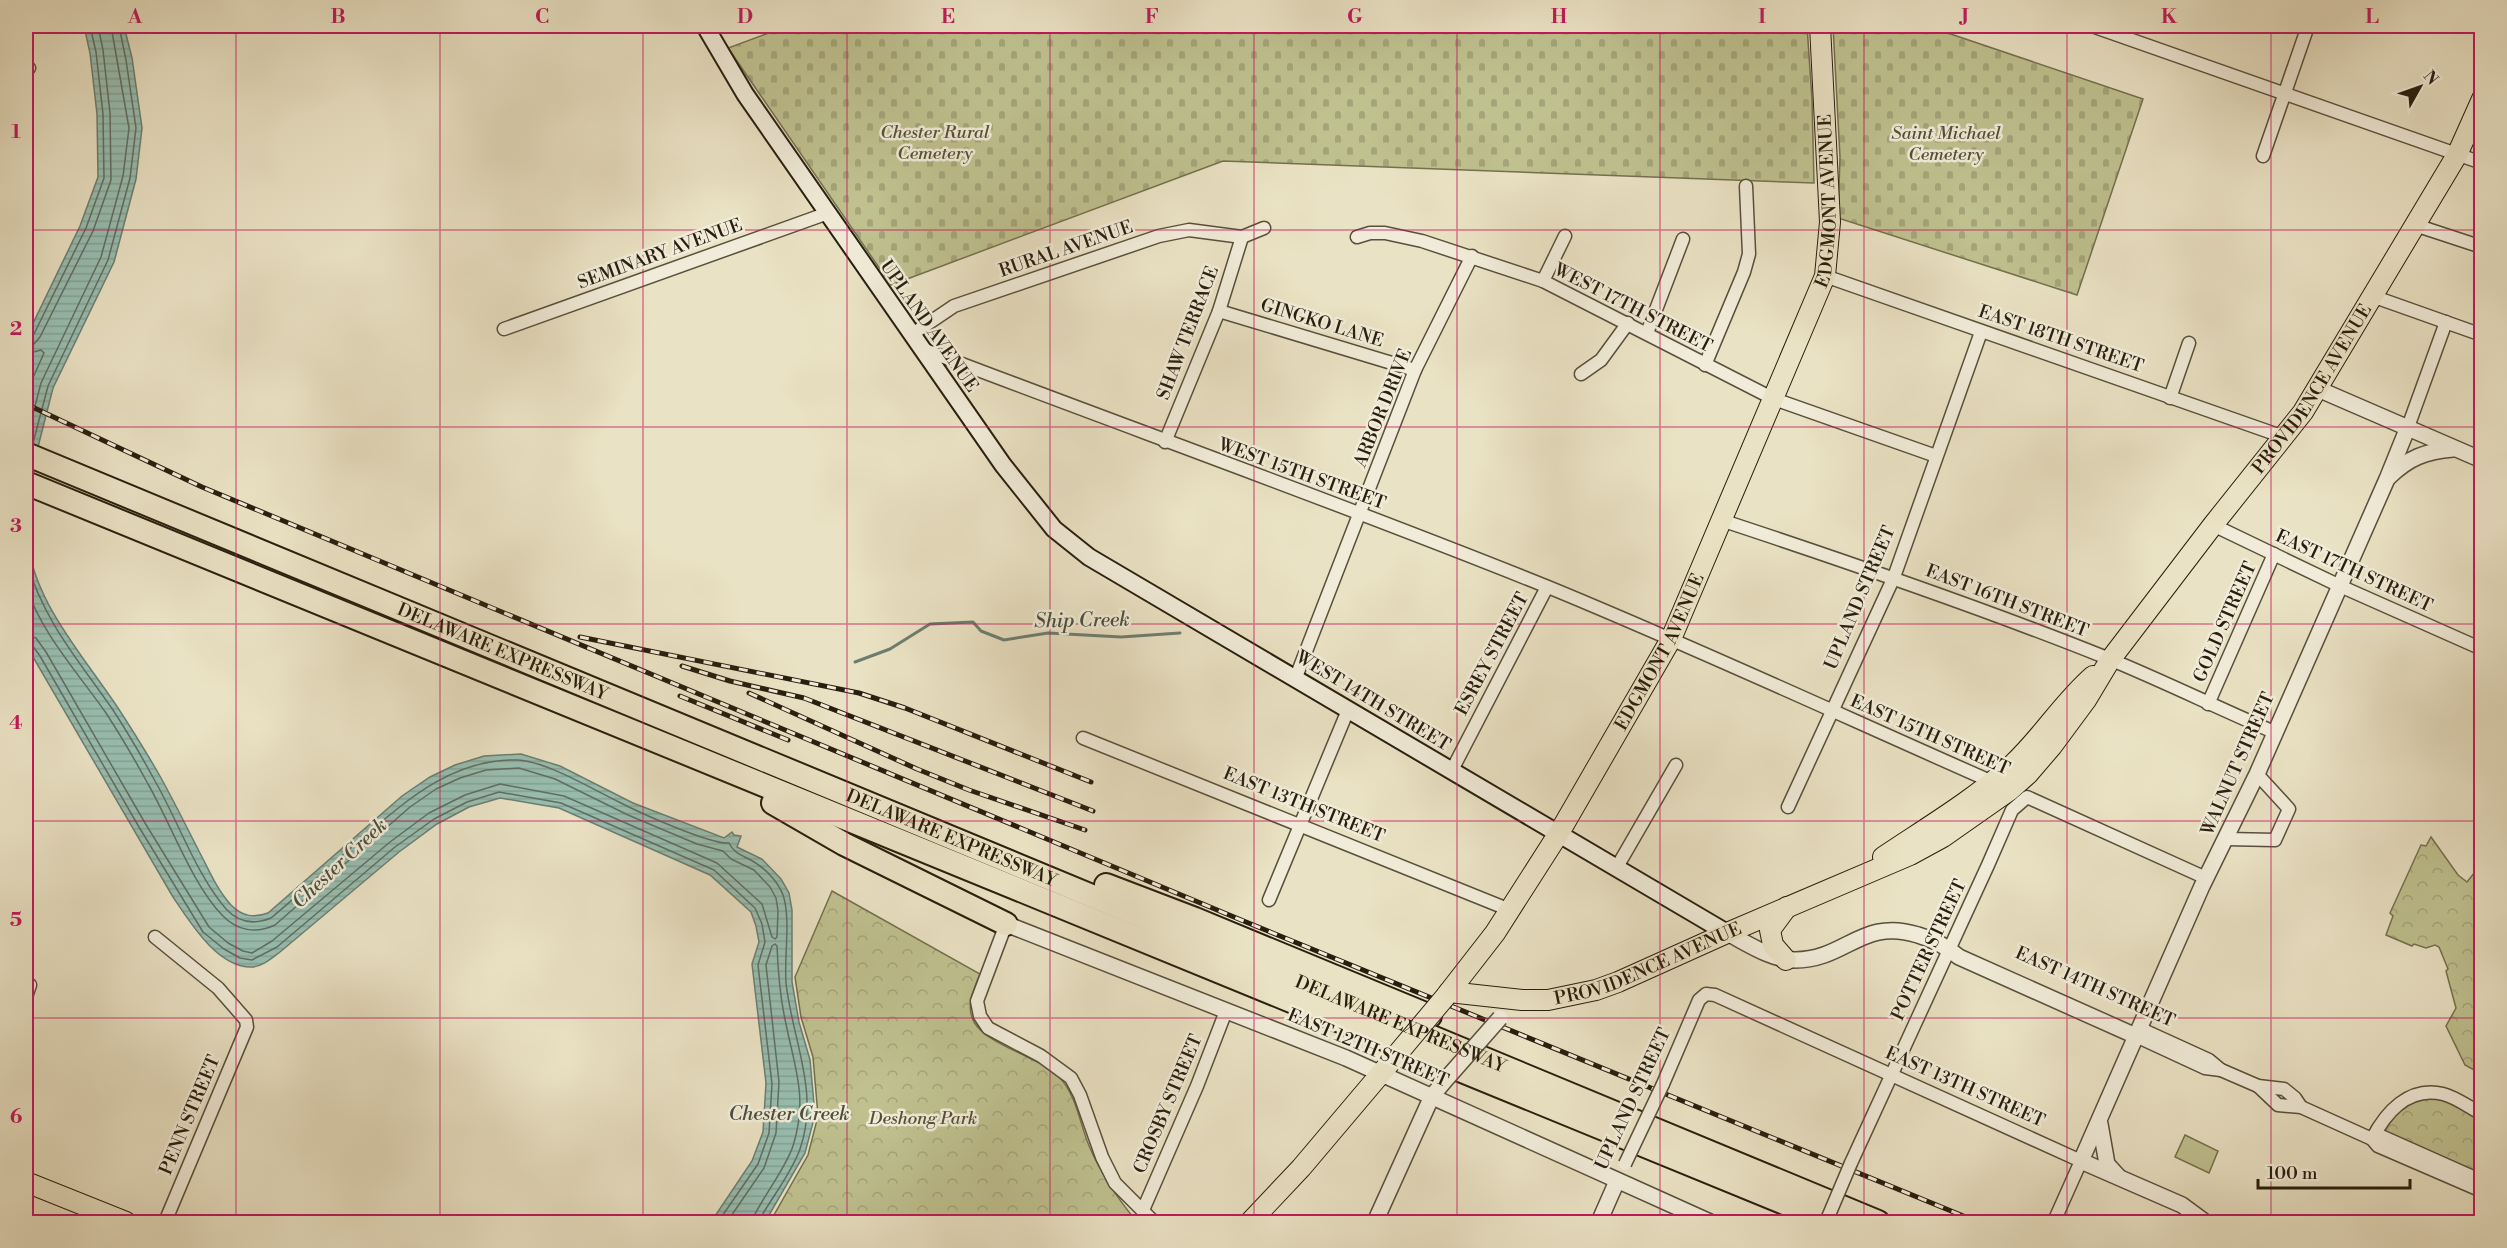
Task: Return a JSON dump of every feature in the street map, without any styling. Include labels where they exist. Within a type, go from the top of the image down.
[{"type":"highway","name":"DELAWARE EXPRESSWAY","points":[[26,454],[1878,1222]]},
{"type":"highway","name":"DELAWARE EXPRESSWAY","points":[[26,483],[1831,1222]]},
{"type":"highway","points":[[647,738],[751,791],[844,844],[1006,924]]},
{"type":"highway","points":[[780,766],[871,792],[1195,919],[1430,1016]]},
{"type":"main road","name":"UPLAND AVENUE","points":[[705,26],[745,94],[1023,493],[1054,529],[1089,557],[1168,603]]},
{"type":"main road","name":"EDGMONT AVENUE","points":[[1251,1222],[1430,1016],[1510,910],[1558,833],[1671,639],[1825,276],[1830,222],[1821,26]]},
{"type":"main road","name":"PROVIDENCE AVENUE","points":[[1447,994],[1548,1000],[1596,990],[1910,855],[2019,793],[2028,774],[2057,740],[2086,700],[2110,660],[2213,525],[2284,437],[2318,389],[2457,155],[2481,99]]},
{"type":"main road","name":"WEST 14TH STREET","points":[[1168,603],[1558,833]]},
{"type":"main road","name":"PROVIDENCE AVENUE","points":[[1837,885],[1926,829],[2013,764],[2076,691],[2110,660]]},
{"type":"main road","name":"EAST 14TH STREET","points":[[1558,833],[1727,933]]},
{"type":"main road","points":[[1786,960],[1773,945],[1770,930],[1787,907]]},
{"type":"main road","points":[[26,1182],[126,1222]]},
{"type":"street","points":[[2092,26],[2481,163]]},
{"type":"street","points":[[2263,156],[2308,26]]},
{"type":"street","points":[[1705,365],[1744,272],[1749,254],[1746,186]]},
{"type":"street","name":"SEMINARY AVENUE","points":[[504,329],[828,213]]},
{"type":"street","points":[[2415,225],[2481,247]]},
{"type":"street","points":[[1242,237],[1264,228]]},
{"type":"street","name":"RURAL AVENUE","points":[[915,341],[954,306],[1159,236],[1189,230],[1242,237]]},
{"type":"street","name":"WEST 17TH STREET","points":[[1357,237],[1370,233],[1385,233],[1422,241],[1544,281],[1774,399]]},
{"type":"street","points":[[1544,281],[1564,236]]},
{"type":"street","name":"SHAW TERRACE","points":[[1165,442],[1219,310],[1242,237]]},
{"type":"street","points":[[1647,333],[1683,239]]},
{"type":"street","name":"ARBOR DRIVE","points":[[1296,677],[1415,370],[1472,256]]},
{"type":"street","name":"EAST 18TH STREET","points":[[1825,276],[2284,437]]},
{"type":"street","points":[[2372,296],[2481,335]]},
{"type":"street","name":"GINGKO LANE","points":[[1219,310],[1415,370]]},
{"type":"street","name":"WALNUT STREET","points":[[2056,1217],[2100,1123],[2206,878],[2257,774],[2387,479],[2446,322]]},
{"type":"street","points":[[1581,375],[1601,360],[1628,324]]},
{"type":"street","name":"UPLAND STREET","points":[[1788,807],[1894,577],[1981,332]]},
{"type":"street","name":"WEST 15TH STREET","points":[[915,341],[1165,442],[1360,514],[1547,587],[1671,639]]},
{"type":"street","points":[[2170,398],[2190,343]]},
{"type":"street","points":[[2318,389],[2408,426],[2481,460]]},
{"type":"street","points":[[1774,399],[1936,456]]},
{"type":"street","points":[[2387,479],[2401,465],[2415,456],[2434,450],[2456,448]]},
{"type":"street","name":"EAST 16TH STREET","points":[[1721,520],[1894,577],[2110,660],[2274,732]]},
{"type":"street","name":"EAST 17TH STREET","points":[[2213,525],[2340,586],[2481,649]]},
{"type":"street","name":"GOLD STREET","points":[[2208,704],[2274,554]]},
{"type":"street","name":"ESREY STREET","points":[[1452,770],[1547,587]]},
{"type":"street","name":"EAST 15TH STREET","points":[[1671,639],[2206,878]]},
{"type":"street","points":[[1269,900],[1348,710]]},
{"type":"street","name":"EAST 13TH STREET","points":[[1083,738],[1510,910]]},
{"type":"street","points":[[1617,867],[1676,765]]},
{"type":"street","points":[[2227,839],[2275,840],[2289,809],[2257,774]]},
{"type":"street","name":"POTTER STREET","points":[[1826,1222],[2019,793]]},
{"type":"street","points":[[1006,924],[977,1001],[980,1016],[988,1028],[1041,1056],[1071,1078],[1080,1095],[1102,1157],[1115,1183],[1154,1222]]},
{"type":"street","name":"EAST 12TH STREET","points":[[1006,924],[1380,1073],[1710,1222]]},
{"type":"street","name":"EAST 14TH STREET","points":[[1727,933],[1767,954],[1786,960],[1814,959],[1884,929],[1911,933],[1950,949],[1959,957],[2041,988],[2139,1033],[2205,1068],[2221,1070],[2258,1086],[2278,1105],[2301,1107],[2372,1139],[2378,1146],[2481,1191]]},
{"type":"street","name":"PENN STREET","points":[[154,937],[218,988],[246,1020],[247,1027],[165,1222]]},
{"type":"street","points":[[26,997],[28,984]]},
{"type":"street","name":"UPLAND STREET","points":[[1599,1222],[1699,1000],[1706,994]]},
{"type":"street","name":"EAST 13TH STREET","points":[[1706,994],[1715,995],[2182,1205],[2205,1222]]},
{"type":"street","points":[[1375,1222],[1432,1096],[1500,1018],[1522,1000]]},
{"type":"street","name":"CROSBY STREET","points":[[1143,1210],[1197,1086],[1226,1011]]},
{"type":"street","points":[[2372,1139],[2393,1108],[2410,1096],[2444,1094],[2481,1114]]},
{"type":"street","points":[[2100,1123],[2101,1141],[2107,1164],[2120,1178]]},
{"type":"street","name":"EAST 14TH STREET","points":[[2372,1139],[2381,1136],[2481,1181]]},
{"type":"green space","name":"Chester Rural Cemetery","points":[[788,26],[1807,26],[1814,183],[1223,161],[891,285],[728,48]]},
{"type":"green space","name":"Saint Michael Cemetery","points":[[1833,26],[1927,26],[2143,99],[2077,295],[1838,218],[1840,157]]},
{"type":"green space","points":[[2431,837],[2458,875],[2467,882],[2475,872],[2481,870],[2482,1065],[2474,1070],[2465,1065],[2446,1026],[2456,1008],[2446,971],[2448,969],[2439,947],[2435,945],[2426,948],[2414,944],[2412,946],[2386,935],[2393,916],[2390,913],[2421,845],[2426,846]]},
{"type":"green space","name":"Deshong Park","points":[[832,891],[980,974],[970,1004],[974,1022],[1002,1045],[1051,1070],[1065,1084],[1100,1168],[1117,1196],[1137,1222],[770,1222],[808,1155],[818,1116],[813,1057],[801,1017],[795,977]]},
{"type":"green space","points":[[2434,1097],[2451,1101],[2481,1122],[2481,1175],[2385,1132],[2386,1129],[2383,1128],[2407,1103]]},
{"type":"green space","points":[[2185,1135],[2218,1151],[2209,1173],[2175,1157]]},
{"type":"water","points":[[84,26],[124,26],[132,58],[142,128],[136,179],[114,262],[53,388],[26,494],[26,338],[80,226],[98,177],[97,114],[90,53]]},
{"type":"water","name":"Chester Creek","points":[[26,529],[37,579],[47,602],[146,752],[219,889],[235,909],[244,914],[258,916],[268,913],[402,796],[430,777],[455,765],[484,756],[521,754],[560,766],[633,803],[724,838],[732,832],[734,835],[741,836],[737,847],[762,859],[781,879],[789,893],[792,910],[792,982],[799,1022],[810,1060],[815,1115],[805,1153],[765,1222],[711,1222],[752,1161],[763,1132],[766,1083],[752,964],[759,942],[751,912],[710,875],[559,808],[500,798],[469,807],[437,824],[399,852],[267,962],[251,967],[227,960],[196,930],[173,897],[26,645]]},
{"type":"waterway","name":"Ship Creek","points":[[855,662],[890,649],[930,624],[973,622],[981,631],[1004,640],[1048,633],[1121,637],[1180,633]]},
{"type":"railway","points":[[26,404],[202,487],[1246,922],[1978,1222]]},
{"type":"railway","points":[[580,637],[859,693],[905,708],[1091,782]]},
{"type":"railway","points":[[682,666],[730,681],[804,698],[1093,811]]},
{"type":"railway","points":[[749,693],[917,769],[969,790],[1085,830]]},
{"type":"railway","points":[[680,696],[788,740]]}]
